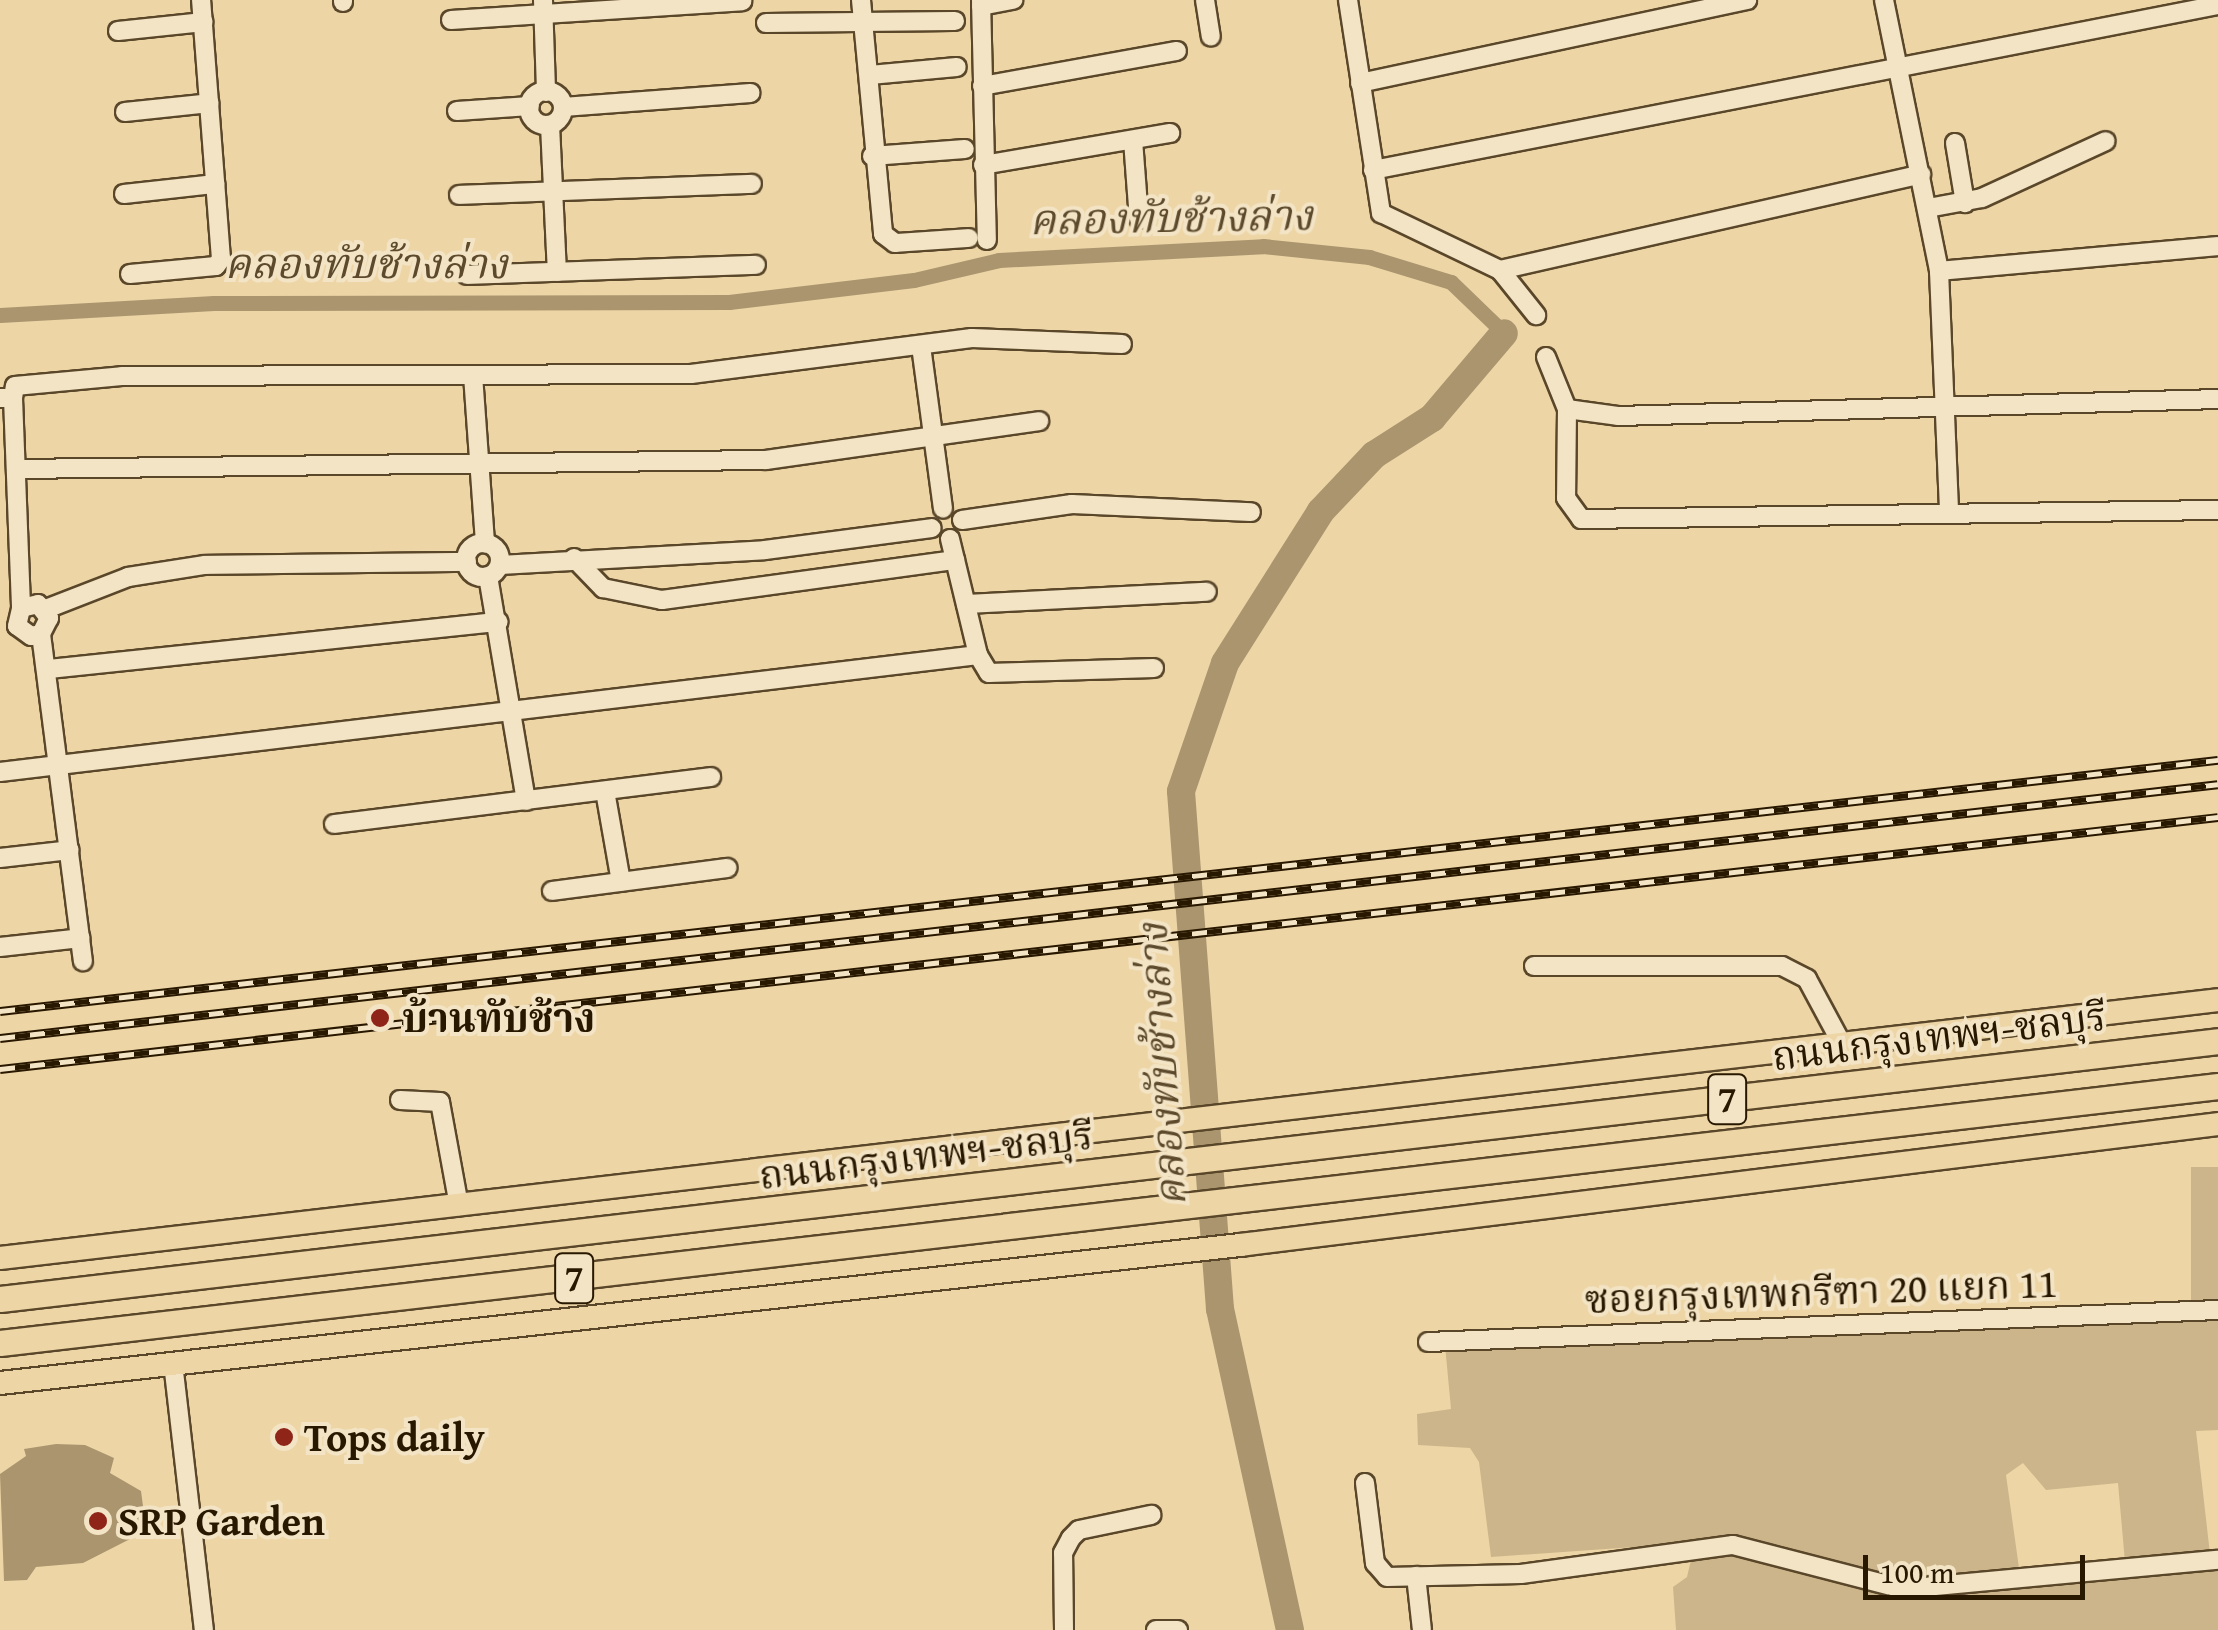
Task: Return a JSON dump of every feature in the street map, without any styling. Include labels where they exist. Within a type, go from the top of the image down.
[{"type":"highway","name":"ถนนกรุงเทพฯ-ชลบุรี","points":[[0,1299],[2218,1041]]},
{"type":"highway","name":"ถนนกรุงเทพฯ-ชลบุรี","points":[[0,1343],[2218,1086]]},
{"type":"main road","points":[[0,1258],[2218,1000]]},
{"type":"main road","points":[[0,1383],[1240,1245],[2218,1124]]},
{"type":"street","points":[[130,274],[218,264],[201,0]]},
{"type":"street","points":[[861,0],[879,224],[888,238],[978,240],[983,165],[981,3],[1013,0]]},
{"type":"street","points":[[1205,0],[1211,38]]},
{"type":"street","points":[[1348,0],[1377,202],[1391,222],[1500,270],[1536,315]]},
{"type":"street","points":[[1360,82],[1748,0]]},
{"type":"street","points":[[1884,0],[1902,70],[1939,271],[1949,510]]},
{"type":"street","points":[[451,20],[544,8],[742,2]]},
{"type":"street","points":[[1373,170],[1902,70],[2218,5]]},
{"type":"street","points":[[544,8],[546,92],[563,106],[750,93]]},
{"type":"street","points":[[766,23],[955,20]]},
{"type":"street","points":[[118,31],[204,22]]},
{"type":"street","points":[[982,86],[1176,51]]},
{"type":"street","points":[[870,75],[957,67]]},
{"type":"street","points":[[457,111],[530,106],[546,92]]},
{"type":"street","points":[[125,112],[210,103]]},
{"type":"street","points":[[530,106],[535,121],[550,125]]},
{"type":"street","points":[[557,272],[550,194],[550,125],[563,106]]},
{"type":"street","points":[[983,165],[1170,132]]},
{"type":"street","points":[[1133,140],[1139,218]]},
{"type":"street","points":[[1928,208],[1966,203],[2106,141]]},
{"type":"street","points":[[1956,143],[1966,203]]},
{"type":"street","points":[[872,156],[966,150]]},
{"type":"street","points":[[1500,270],[1922,174]]},
{"type":"street","points":[[124,194],[215,184]]},
{"type":"street","points":[[459,194],[550,194],[752,184]]},
{"type":"street","points":[[1939,271],[2218,246]]},
{"type":"street","points":[[467,275],[756,264]]},
{"type":"street","points":[[83,961],[49,669],[40,634],[19,617],[8,574],[10,481],[6,398],[15,386],[122,376],[721,373],[1008,336],[1122,344]]},
{"type":"street","points":[[921,346],[943,509],[932,528]]},
{"type":"street","points":[[1546,357],[1567,408],[1566,498],[1581,519],[1949,510],[2218,510]]},
{"type":"street","points":[[472,375],[485,544]]},
{"type":"street","points":[[1567,408],[1618,416],[2218,399]]},
{"type":"street","points":[[10,481],[476,462],[766,460],[1039,421]]},
{"type":"street","points":[[943,509],[962,520],[1072,504],[1252,512]]},
{"type":"street","points":[[950,539],[962,520]]},
{"type":"street","points":[[526,800],[498,622],[494,571],[496,549],[485,544],[470,550],[467,562],[476,576],[494,571],[574,558],[764,550],[932,528],[950,539],[978,655],[989,674],[1154,668]]},
{"type":"street","points":[[574,558],[603,588],[662,600],[956,560]]},
{"type":"street","points":[[46,610],[128,577],[178,568],[467,562]]},
{"type":"street","points":[[966,604],[1208,592]]},
{"type":"street","points":[[0,639],[19,617],[38,604],[46,610],[47,628],[40,634]]},
{"type":"street","points":[[49,669],[498,622]]},
{"type":"street","points":[[0,772],[978,655]]},
{"type":"street","points":[[334,824],[710,777]]},
{"type":"street","points":[[604,790],[621,882]]},
{"type":"street","points":[[0,858],[70,850]]},
{"type":"street","points":[[552,891],[727,868]]},
{"type":"street","points":[[0,947],[81,938]]},
{"type":"street","points":[[1534,966],[1782,966],[1808,979],[1842,1044]]},
{"type":"street","points":[[400,1100],[435,1099],[442,1106],[460,1206]]},
{"type":"street","name":"ซอยกรุงเทพกรีฑา 20 แยก 11","points":[[1428,1342],[2218,1310]]},
{"type":"street","points":[[173,1363],[204,1630]]},
{"type":"street","points":[[1364,1483],[1378,1573],[1522,1574],[1733,1546],[1903,1589],[2218,1560]]},
{"type":"street","points":[[1064,1630],[1063,1553],[1071,1538],[1079,1530],[1151,1515]]},
{"type":"street","points":[[1416,1576],[1422,1630]]},
{"type":"street","points":[[1156,1630],[1178,1630]]},
{"type":"shaded area","points":[[2191,1167],[2218,1167],[2218,1302],[2191,1302]]},
{"type":"shaded area","points":[[2218,1315],[2218,1430],[2196,1431],[2210,1554],[2125,1562],[2118,1483],[2046,1490],[2023,1463],[2006,1475],[2019,1568],[1897,1583],[1780,1545],[1735,1540],[1491,1557],[1479,1462],[1470,1448],[1418,1445],[1417,1414],[1451,1409],[1445,1345]]},
{"type":"shaded area","points":[[85,1445],[114,1458],[110,1473],[141,1491],[145,1521],[134,1537],[83,1563],[36,1567],[27,1580],[4,1581],[0,1474],[26,1456],[24,1449]]},
{"type":"shaded area","points":[[1727,1555],[1764,1556],[1883,1594],[2218,1567],[2218,1630],[1676,1630],[1673,1587],[1687,1577],[1691,1560]]},
{"type":"waterway","name":"คลองทับช้างล่าง","points":[[0,315],[214,303],[729,302],[914,280],[999,260],[1263,246],[1369,257],[1451,282],[1504,333]]},
{"type":"waterway","name":"คลองทับช้างล่าง","points":[[1290,1630],[1220,1309],[1181,791],[1225,663],[1321,511],[1374,455],[1432,418],[1504,333]]},
{"type":"railway","points":[[0,1011],[2218,760]]},
{"type":"railway","points":[[0,1038],[2218,784]]},
{"type":"railway","points":[[0,1069],[2218,817]]},
{"type":"place","name":"บ้านทับช้าง","points":[[380,1018]]},
{"type":"place","name":"Tops daily","points":[[284,1437]]},
{"type":"place","name":"SRP Garden","points":[[98,1521]]}]
